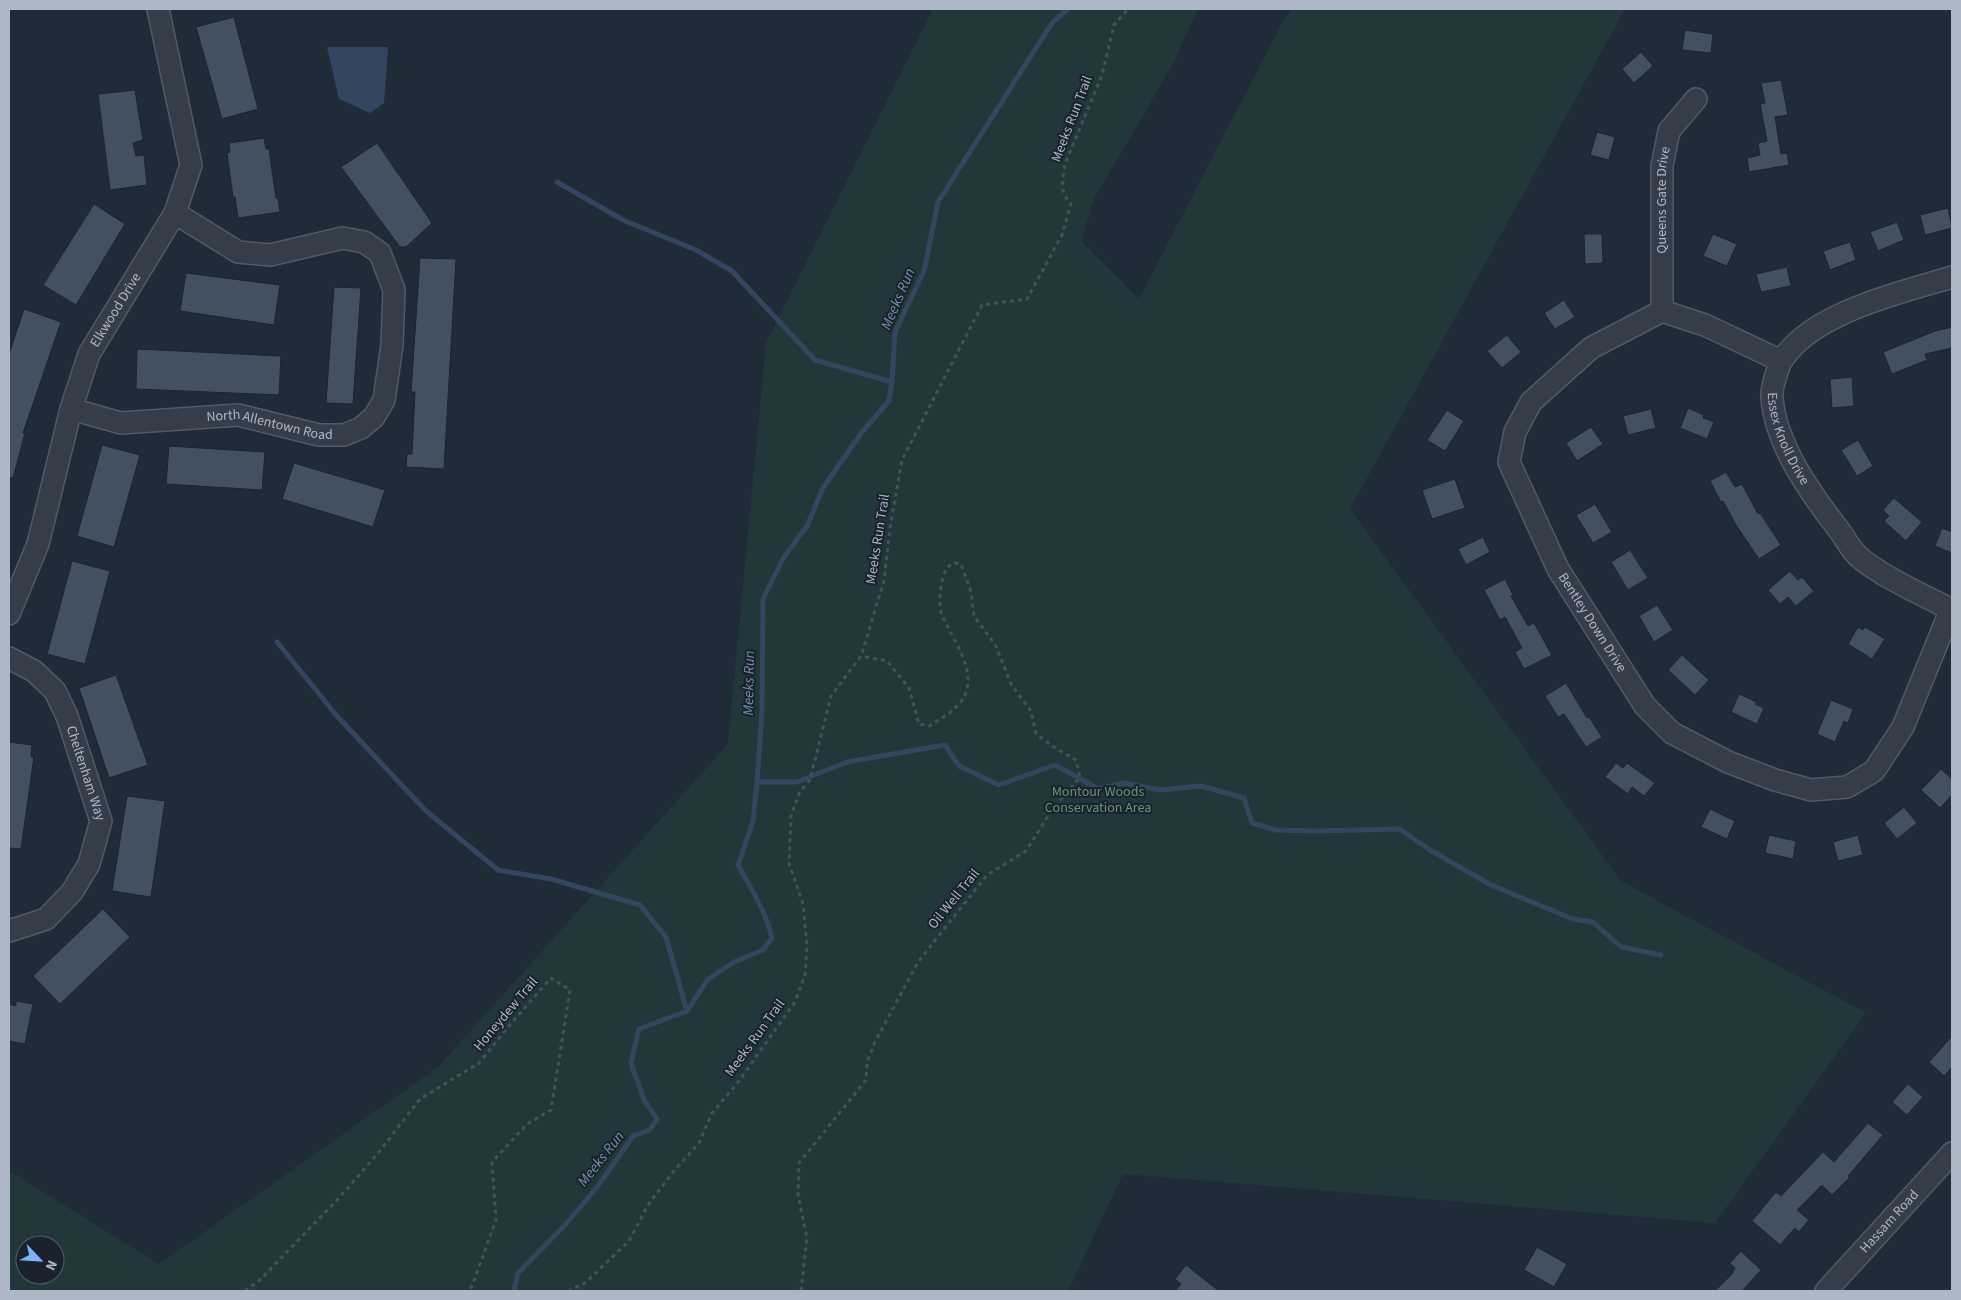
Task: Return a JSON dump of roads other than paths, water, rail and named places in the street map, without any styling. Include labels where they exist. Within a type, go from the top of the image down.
[{"type":"street","name":"Elkwood Drive","points":[[9,614],[38,544],[71,409],[89,354],[174,213],[190,164],[158,9]]},
{"type":"street","name":"Queens Gate Drive","points":[[1662,311],[1662,166],[1669,130],[1696,99]]},
{"type":"street","name":"North Allentown Road","points":[[71,409],[121,423],[238,415],[319,435],[344,435],[361,428],[374,418],[384,400],[392,345],[394,290],[380,253],[364,242],[343,238],[270,255],[238,252],[174,213]]},
{"type":"street","name":"Essex Knoll Drive","points":[[1952,277],[1846,312],[1809,331],[1781,361],[1771,395],[1778,428],[1797,470],[1826,514],[1858,555],[1883,573],[1952,609]]},
{"type":"street","points":[[1662,311],[1706,325],[1781,361]]},
{"type":"street","name":"Bentley Down Drive","points":[[1662,311],[1591,348],[1531,402],[1515,432],[1509,462],[1558,569],[1644,706],[1672,733],[1728,762],[1775,780],[1811,790],[1847,787],[1874,771],[1903,727],[1952,609]]},
{"type":"street","name":"Cheltenham Way","points":[[9,658],[34,671],[55,691],[67,716],[101,821],[89,864],[72,892],[46,918],[9,931]]},
{"type":"street","name":"Hassam Road","points":[[1826,1291],[1952,1154]]},
{"type":"water","points":[[327,47],[388,47],[384,103],[370,113],[339,99]]},
{"type":"waterway","name":"Meeks Run","points":[[514,1291],[518,1273],[567,1223],[598,1186],[633,1136],[650,1130],[657,1119],[644,1100],[631,1063],[639,1029],[687,1011],[708,979],[734,962],[763,950],[772,938],[762,909],[738,865],[753,821],[757,782],[762,712],[763,599],[784,557],[807,526],[823,488],[862,432],[889,401],[895,332],[924,271],[938,202],[1052,23],[1068,9]]},
{"type":"waterway","points":[[557,182],[623,220],[696,250],[732,271],[815,360],[892,382]]},
{"type":"waterway","points":[[277,642],[337,716],[425,810],[498,870],[551,879],[640,905],[666,937],[687,1011]]},
{"type":"waterway","points":[[757,782],[797,782],[847,762],[945,745],[959,766],[999,785],[1055,765],[1099,789],[1123,783],[1160,790],[1201,786],[1244,798],[1252,823],[1276,830],[1400,829],[1430,850],[1491,885],[1573,919],[1593,922],[1621,947],[1661,955]]},
{"type":"park label","name":"Montour Woods Conservation Area","points":[[1098,800]]}]
